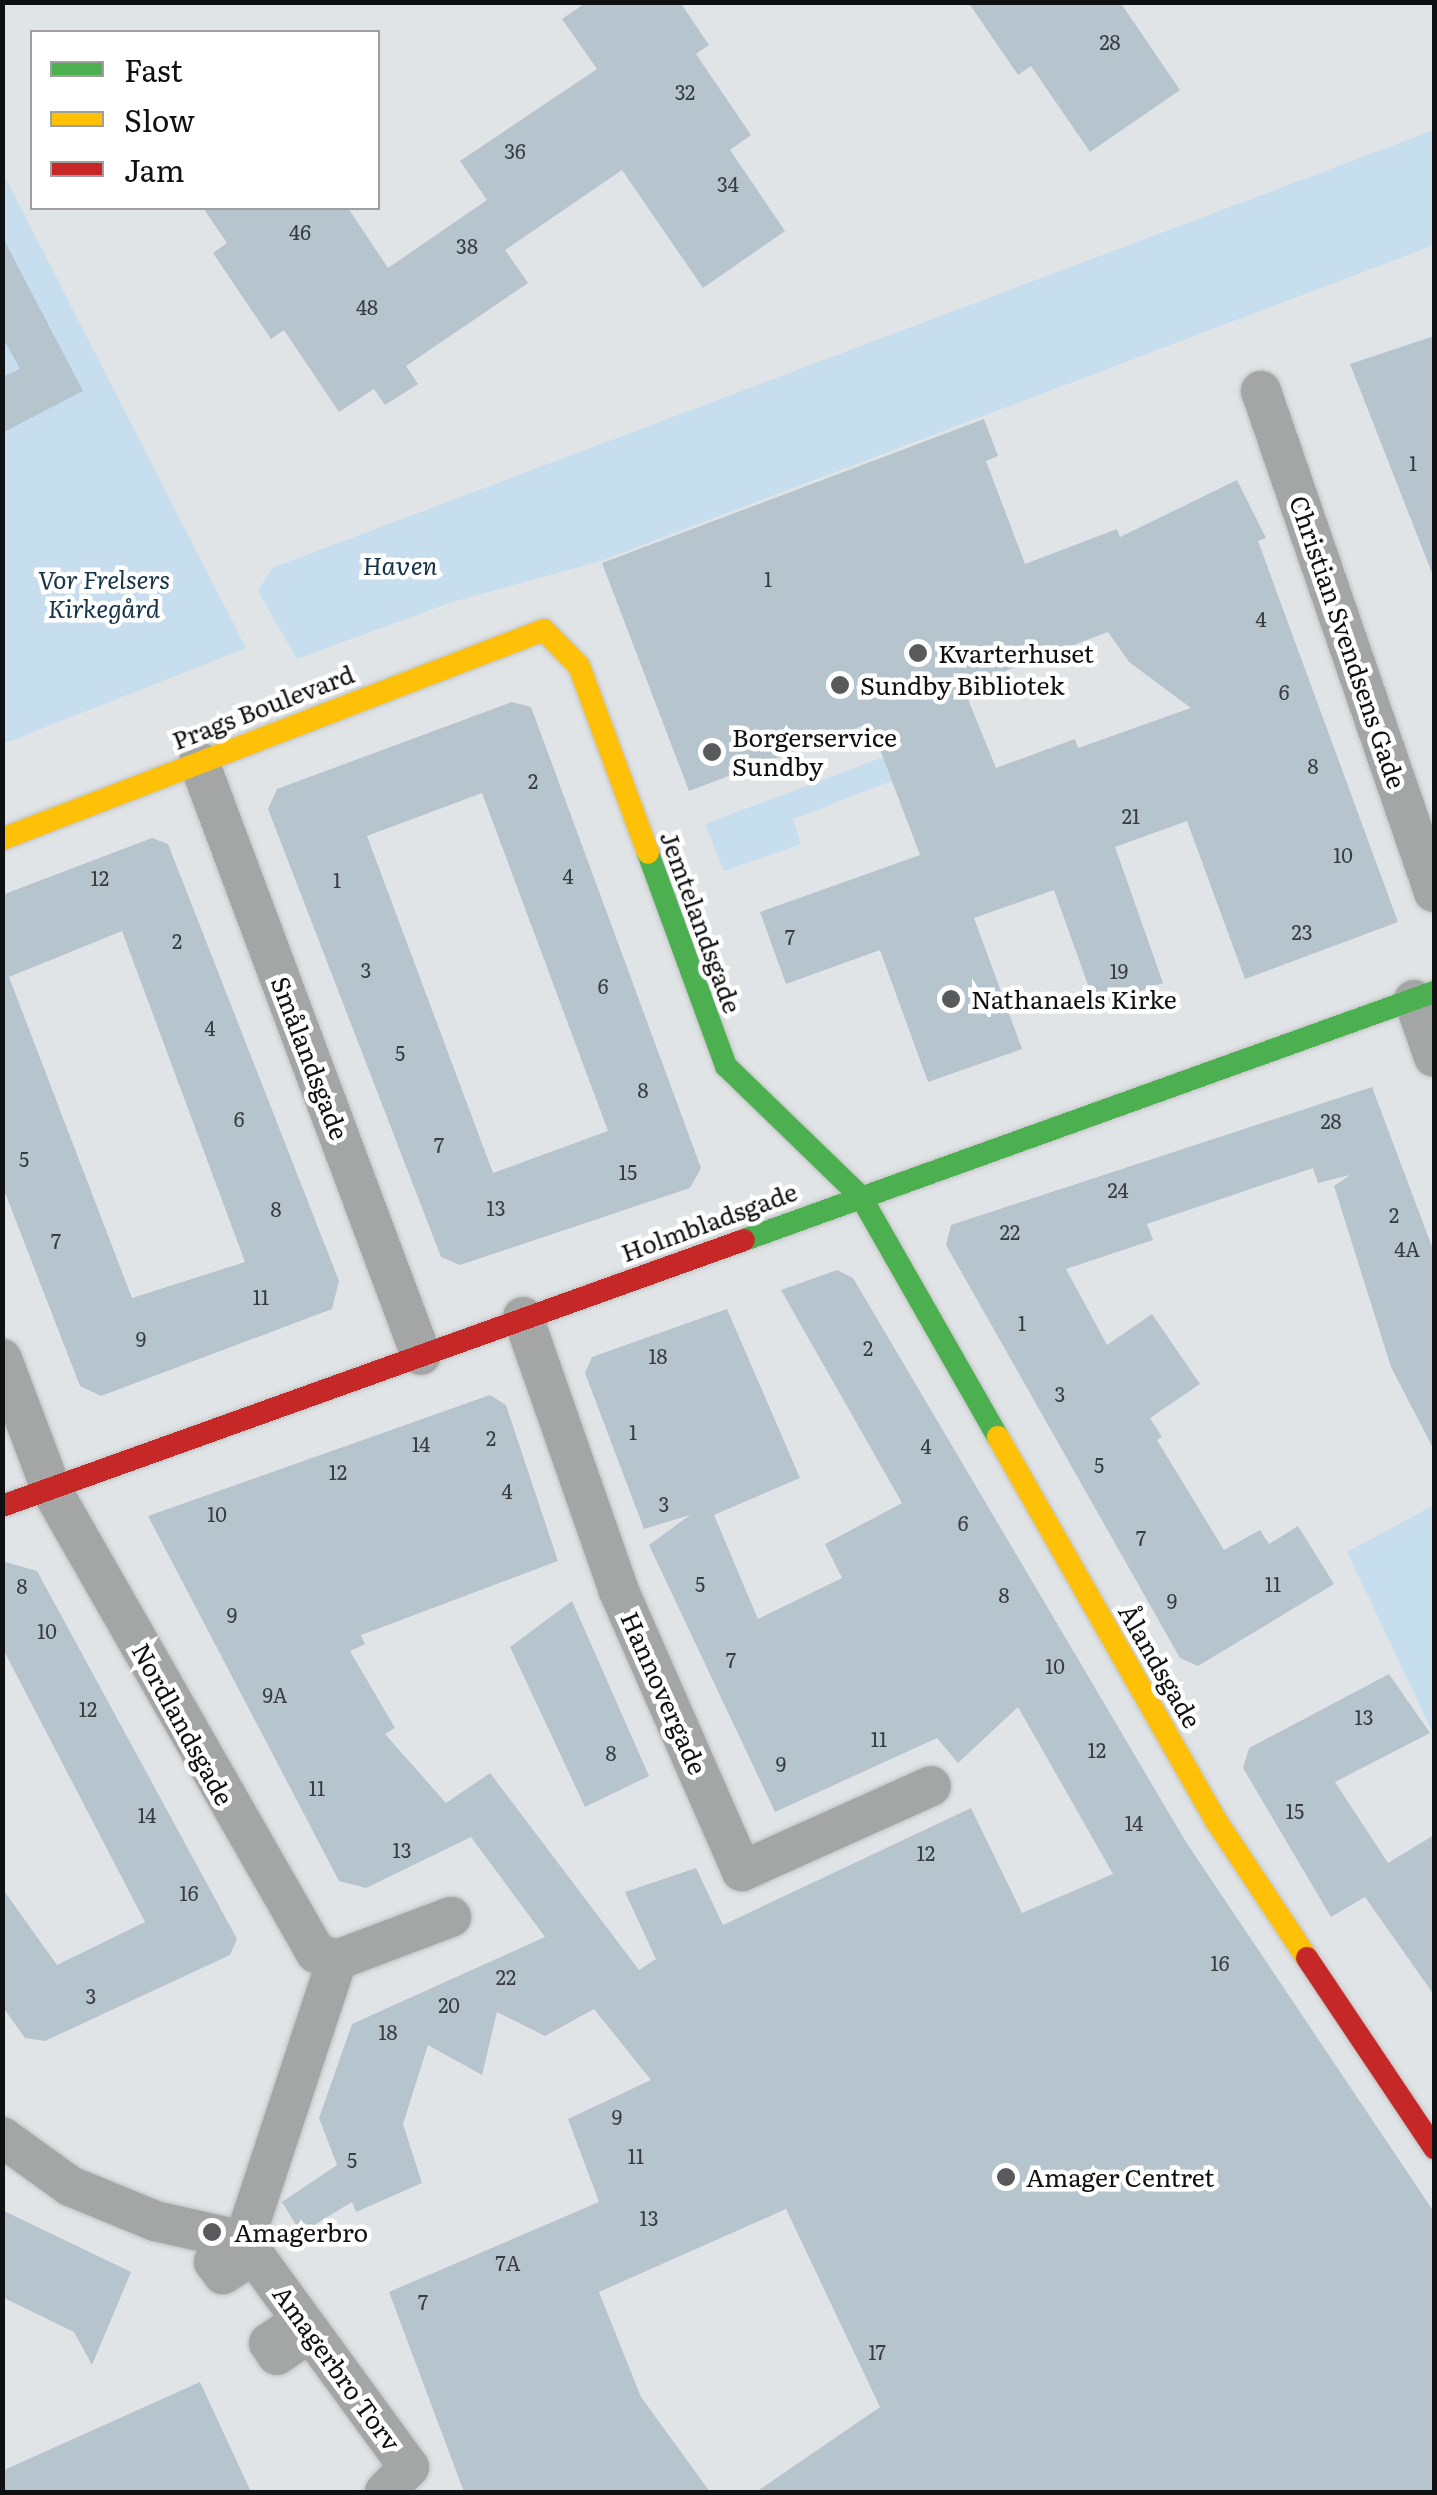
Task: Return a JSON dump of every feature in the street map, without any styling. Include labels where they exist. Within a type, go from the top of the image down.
[{"type":"street","name":"Christian Svendsens Gade","points":[[1262,391],[1434,892]]},
{"type":"street","name":"Prags Boulevard","points":[[2,838],[544,630]]},
{"type":"street","name":"Jemtelandsgade","points":[[544,630],[579,666],[726,1066],[861,1197]]},
{"type":"street","name":"Smålandsgade","points":[[199,762],[421,1355]]},
{"type":"street","name":"Holmbladsgade","points":[[2,1506],[1424,996]]},
{"type":"street","points":[[1424,996],[1434,1056]]},
{"type":"street","name":"Ålandsgade","points":[[861,1197],[1217,1822],[1434,2148]]},
{"type":"street","name":"Hannovergade","points":[[524,1318],[618,1589],[742,1871],[931,1786]]},
{"type":"street","name":"Nordlandsgade","points":[[2,1359],[51,1489],[300,1933],[316,1953],[337,1960]]},
{"type":"street","points":[[2,2137],[70,2186],[161,2223],[242,2243],[337,1960],[450,1917]]},
{"type":"street","name":"Amagerbro Torv","points":[[242,2243],[409,2466],[385,2492]]},
{"type":"green space","name":"Haven","points":[[1434,130],[1434,245],[601,561],[452,602],[297,659],[258,591],[272,568]]},
{"type":"green space","name":"Vor Frelsers Kirkegård","points":[[2,171],[246,648],[3,744],[2,744]]},
{"type":"green space","points":[[883,757],[892,781],[793,819],[801,844],[724,871],[705,824]]},
{"type":"green space","points":[[1434,1505],[1434,1735],[1347,1552]]},
{"type":"building","points":[[587,2],[680,2],[709,45],[696,54],[751,135],[730,150],[785,231],[703,288],[622,170],[505,250],[528,283],[406,366],[418,384],[385,405],[374,389],[339,412],[284,330],[271,339],[213,253],[227,243],[204,210],[349,210],[388,268],[487,200],[460,161],[597,69],[562,19]]},
{"type":"building","points":[[968,2],[1120,2],[1180,90],[1090,152],[1031,66],[1018,75]]},
{"type":"building","points":[[2,236],[83,391],[2,433],[2,377],[20,369],[2,336]]},
{"type":"building","points":[[1434,336],[1434,572],[1432,573],[1350,364]]},
{"type":"building","points":[[984,419],[998,456],[986,461],[1025,564],[1117,529],[1120,537],[1237,480],[1266,538],[1258,541],[1398,922],[1245,979],[1187,821],[1115,847],[1163,983],[1096,1007],[1054,890],[974,918],[1022,1049],[928,1082],[880,950],[786,984],[760,912],[920,855],[870,723],[689,791],[602,563]],"holes":[[[1108,632],[1129,662],[1191,708],[1078,748],[1075,739],[996,768],[963,687]]]},
{"type":"building","points":[[512,702],[531,707],[701,1168],[690,1188],[460,1265],[441,1257],[268,809],[277,789]],"holes":[[[482,793],[608,1131],[493,1173],[367,836]]]},
{"type":"building","points":[[152,838],[168,844],[339,1281],[332,1309],[101,1396],[80,1386],[2,1185],[2,895]],"holes":[[[122,931],[245,1262],[132,1298],[9,977]]]},
{"type":"building","points":[[1372,1087],[1434,1252],[1434,1450],[1391,1367],[1334,1186],[1350,1175],[1318,1183],[1313,1168],[1147,1224],[1153,1240],[1066,1269],[1107,1345],[1152,1314],[1200,1384],[1150,1418],[1162,1437],[1157,1440],[1224,1550],[1260,1530],[1269,1544],[1298,1526],[1334,1584],[1198,1666],[1180,1658],[946,1245],[951,1225]]},
{"type":"building","points":[[837,1270],[853,1278],[1186,1842],[1434,2212],[1434,2492],[756,2492],[880,2407],[786,2209],[599,2292],[641,2397],[710,2492],[464,2492],[389,2292],[599,2202],[568,2119],[651,2080],[594,2009],[545,2036],[497,2012],[482,2075],[428,2045],[403,2124],[422,2183],[356,2212],[352,2202],[301,2233],[282,2202],[337,2165],[319,2118],[352,2024],[545,1937],[471,1837],[366,1888],[339,1881],[148,1516],[490,1395],[506,1405],[558,1561],[361,1635],[365,1644],[350,1651],[395,1728],[385,1734],[446,1803],[490,1773],[639,1970],[656,1959],[625,1892],[696,1868],[723,1925],[971,1808],[1022,1913],[1113,1874],[1018,1707],[958,1763],[937,1738],[775,1812],[649,1545],[690,1515],[644,1529],[585,1373],[592,1357],[727,1309],[800,1478],[714,1515],[758,1619],[842,1578],[825,1544],[902,1503],[781,1290]]},
{"type":"building","points":[[2,1561],[37,1571],[237,1939],[230,1955],[45,2041],[25,2038],[2,2006],[2,1888],[57,1965],[145,1922],[2,1647]]},
{"type":"building","points":[[572,1601],[649,1776],[585,1807],[510,1647]]},
{"type":"building","points":[[1389,1674],[1430,1733],[1335,1782],[1388,1863],[1434,1835],[1434,1995],[1365,1897],[1331,1917],[1243,1768],[1249,1748]]},
{"type":"building","points":[[2,2210],[131,2272],[92,2365],[74,2332],[2,2297]]},
{"type":"building","points":[[200,2382],[251,2492],[2,2492],[2,2471]]},
{"type":"traffic: fast","points":[[648,853],[726,1066],[861,1197],[998,1437]]},
{"type":"traffic: fast","points":[[744,1240],[1434,992]]},
{"type":"traffic: slow","points":[[2,839],[544,630],[579,666],[648,853]]},
{"type":"traffic: slow","points":[[998,1437],[1217,1822],[1307,1958]]},
{"type":"traffic: jam","points":[[2,1506],[744,1240]]},
{"type":"traffic: jam","points":[[1307,1958],[1434,2148]]},
{"type":"place","name":"Kvarterhuset","points":[[918,653]]},
{"type":"place","name":"Sundby Bibliotek","points":[[840,685]]},
{"type":"place","name":"Borgerservice Sundby","points":[[712,752]]},
{"type":"place","name":"Nathanaels Kirke","points":[[951,999]]},
{"type":"place","name":"Amager Centret","points":[[1006,2177]]},
{"type":"place","name":"Amagerbro","points":[[212,2232]]}]
